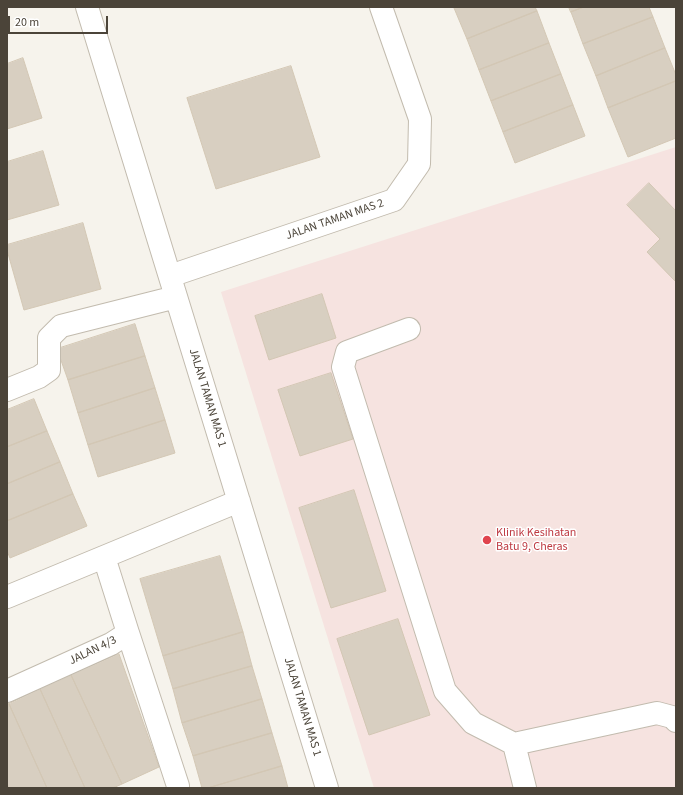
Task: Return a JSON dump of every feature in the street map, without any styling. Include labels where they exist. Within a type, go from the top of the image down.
[{"type":"street","name":"JALAN TAMAN MAS 1","points":[[87,7],[327,788]]},
{"type":"street","name":"JALAN TAMAN MAS 2","points":[[170,276],[394,200],[419,164],[420,119],[381,7]]},
{"type":"street","points":[[7,390],[39,377],[49,370],[49,338],[61,326],[176,297]]},
{"type":"street","points":[[409,329],[347,352],[343,368],[445,691],[474,723],[514,744],[657,713],[672,717],[676,721]]},
{"type":"street","points":[[7,597],[239,501]]},
{"type":"street","name":"JALAN 4/3","points":[[7,691],[111,644],[128,633],[104,557]]},
{"type":"street","points":[[128,633],[176,787]]},
{"type":"street","points":[[514,744],[525,788]]},
{"type":"shaded area","name":"Klinik Kesihatan Batu 9, Cheras","points":[[676,147],[676,788],[374,788],[221,292]]},
{"type":"building","points":[[535,7],[537,11],[467,39],[454,8]]},
{"type":"building","points":[[569,7],[584,7],[571,12]]},
{"type":"building","points":[[584,7],[649,7],[653,17],[583,44],[571,12]]},
{"type":"building","points":[[537,11],[549,43],[479,70],[467,39]]},
{"type":"building","points":[[653,17],[665,48],[596,76],[583,44]]},
{"type":"building","points":[[549,43],[561,74],[491,101],[479,70]]},
{"type":"building","points":[[665,48],[676,75],[676,81],[608,108],[596,76]]},
{"type":"building","points":[[23,58],[42,118],[7,129],[7,64]]},
{"type":"building","points":[[291,66],[320,157],[216,189],[187,98]]},
{"type":"building","points":[[561,74],[573,105],[503,132],[491,101]]},
{"type":"building","points":[[676,81],[676,138],[628,157],[608,108]]},
{"type":"building","points":[[573,105],[585,136],[515,163],[503,132]]},
{"type":"building","points":[[43,151],[59,205],[7,220],[7,162]]},
{"type":"building","points":[[649,183],[676,211],[675,281],[647,252],[660,239],[627,205]]},
{"type":"building","points":[[83,223],[101,289],[24,310],[7,250],[7,245]]},
{"type":"building","points":[[322,294],[336,338],[269,360],[255,316]]},
{"type":"building","points":[[135,324],[145,356],[68,380],[57,349]]},
{"type":"building","points":[[145,356],[155,388],[78,413],[68,380]]},
{"type":"building","points":[[331,373],[353,439],[300,456],[278,390]]},
{"type":"building","points":[[155,388],[165,420],[88,445],[78,413]]},
{"type":"building","points":[[34,399],[47,431],[7,447],[7,410]]},
{"type":"building","points":[[165,420],[175,453],[98,477],[88,445]]},
{"type":"building","points":[[47,431],[60,462],[7,484],[7,447]]},
{"type":"building","points":[[60,462],[73,494],[7,521],[7,484]]},
{"type":"building","points":[[354,490],[386,591],[331,608],[299,508]]},
{"type":"building","points":[[73,494],[87,526],[10,558],[7,551],[7,521]]},
{"type":"building","points":[[220,556],[243,632],[163,656],[140,579]]},
{"type":"building","points":[[398,619],[430,715],[369,735],[337,639]]},
{"type":"building","points":[[243,632],[252,666],[173,689],[163,656]]},
{"type":"building","points":[[119,654],[159,767],[122,784],[71,675]]},
{"type":"building","points":[[252,666],[262,699],[182,723],[173,689]]},
{"type":"building","points":[[71,675],[122,784],[113,788],[85,788],[40,689]]},
{"type":"building","points":[[40,689],[85,788],[47,788],[9,704]]},
{"type":"building","points":[[262,699],[272,733],[193,756],[182,723]]},
{"type":"building","points":[[9,704],[47,788],[9,788],[7,783],[7,705]]},
{"type":"building","points":[[272,733],[282,766],[208,788],[202,788],[193,756]]},
{"type":"building","points":[[282,766],[288,788],[208,788]]},
{"type":"place","name":"Klinik Kesihatan Batu 9, Cheras","points":[[487,540]]}]
